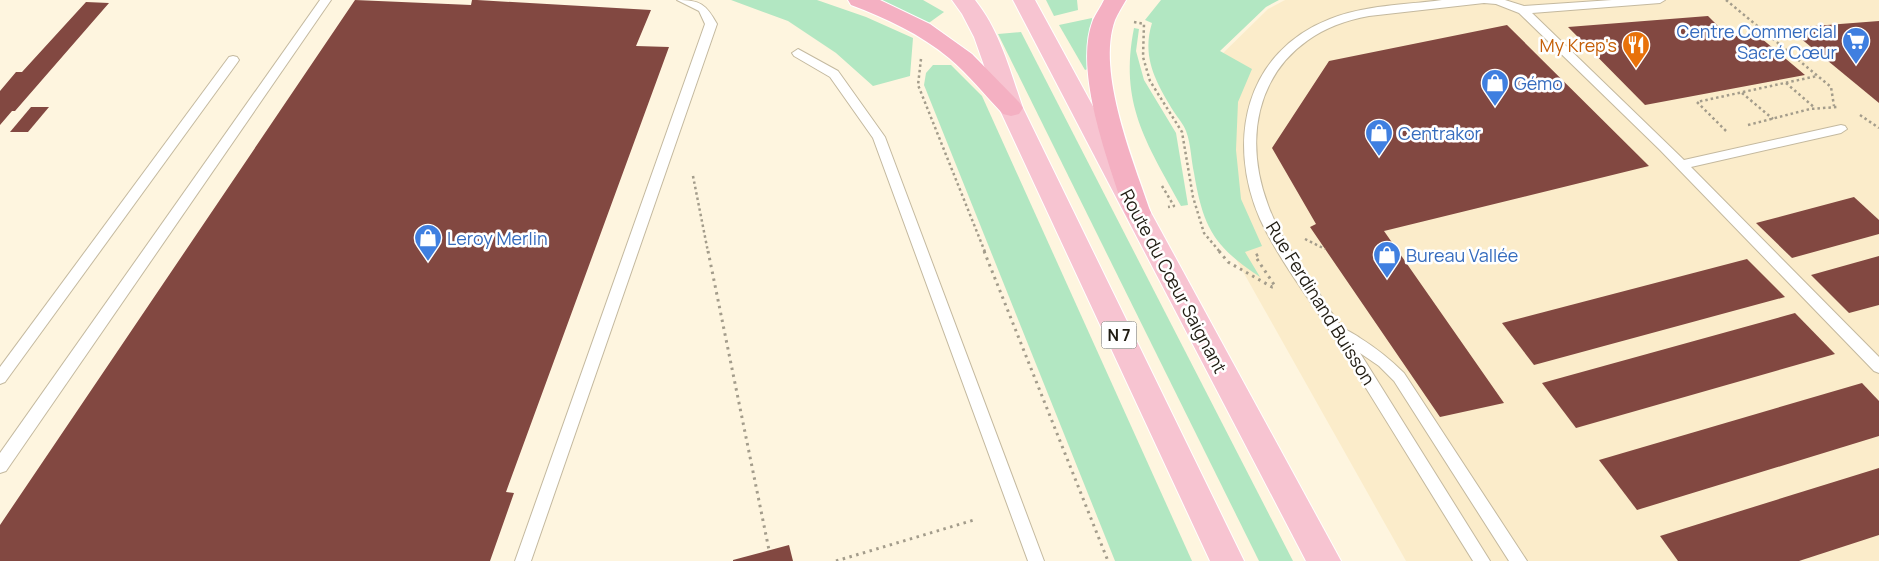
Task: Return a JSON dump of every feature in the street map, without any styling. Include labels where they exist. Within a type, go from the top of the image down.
[{"type":"highway","points":[[859,0],[889,12],[932,34],[957,54],[1011,108]]},
{"type":"highway","points":[[1110,8],[1098,57],[1110,127],[1138,213]]},
{"type":"main road","name":"N 7","points":[[963,0],[974,14],[1011,108],[1226,561]]},
{"type":"main road","name":"Route du Cœur Saignant","points":[[1024,0],[1324,561]]},
{"type":"lane","points":[[0,466],[326,0]]},
{"type":"lane","points":[[523,561],[711,24],[703,9],[682,0]]},
{"type":"lane","name":"Rue Ferdinand Buisson","points":[[1481,0],[1348,16],[1304,36],[1279,60],[1259,90],[1252,116],[1250,151],[1259,195],[1266,217],[1281,246],[1338,331],[1482,561]]},
{"type":"lane","points":[[1486,0],[1503,2],[1522,10],[1681,164],[1879,367]]},
{"type":"lane","points":[[1522,10],[1660,0]]},
{"type":"lane","points":[[798,53],[834,74],[879,137],[1036,561]]},
{"type":"lane","points":[[0,378],[233,60]]},
{"type":"lane","points":[[1681,164],[1841,129]]},
{"type":"lane","points":[[1338,331],[1384,362],[1399,377],[1518,561]]},
{"type":"path","points":[[1726,0],[1830,87],[1834,106]]},
{"type":"path","points":[[1110,8],[1144,24],[1144,57],[1150,81],[1182,132],[1193,198],[1204,233],[1216,249],[1228,262],[1272,287],[1275,286],[1255,256],[1306,239],[1325,249]]},
{"type":"path","points":[[932,34],[923,44],[918,85],[1108,561]]},
{"type":"path","points":[[1726,131],[1697,102],[1817,76]]},
{"type":"path","points":[[1786,83],[1815,108]]},
{"type":"path","points":[[1742,92],[1773,119]]},
{"type":"path","points":[[693,176],[769,550]]},
{"type":"path","points":[[836,561],[974,520]]},
{"type":"shaded area","points":[[1285,0],[1879,0],[1879,561],[1406,561],[1228,245],[1216,60],[1268,9]]},
{"type":"green space","points":[[731,0],[817,0],[866,17],[913,38],[910,76],[873,86],[836,53],[788,21]]},
{"type":"green space","points":[[873,0],[923,0],[944,12],[926,25]]},
{"type":"green space","points":[[1046,0],[1077,0],[1078,10],[1054,16]]},
{"type":"green space","points":[[1161,0],[1279,0],[1266,7],[1220,51],[1252,69],[1238,102],[1236,150],[1241,199],[1262,246],[1245,252],[1260,277],[1232,256],[1213,234],[1202,208],[1186,131],[1152,70],[1148,48],[1152,23],[1145,20]]},
{"type":"green space","points":[[1092,18],[1090,68],[1085,70],[1059,25]]},
{"type":"green space","points":[[1134,28],[1139,29],[1136,51],[1144,80],[1176,133],[1188,205],[1181,206],[1157,162],[1139,121],[1133,100],[1130,78],[1130,55]]},
{"type":"green space","points":[[1021,32],[1293,561],[1259,561],[998,34]]},
{"type":"green space","points":[[933,65],[951,65],[982,96],[1192,561],[1115,561],[924,85],[926,73]]},
{"type":"building","points":[[355,0],[471,5],[472,0],[477,0],[651,10],[636,46],[669,47],[506,492],[514,493],[490,561],[0,561],[0,525]]},
{"type":"building","points":[[86,2],[109,3],[15,111],[12,111],[0,125],[0,91],[16,72],[22,72]]},
{"type":"building","points":[[1708,16],[1729,37],[1755,33],[1805,75],[1645,105],[1568,27]]},
{"type":"building","name":"Centre Commercial Sacré Cœur","points":[[1879,21],[1879,103],[1788,28]]},
{"type":"building","points":[[1507,25],[1649,166],[1384,231],[1504,403],[1440,417],[1310,227],[1316,224],[1272,148],[1329,61]]},
{"type":"building","points":[[31,107],[49,107],[28,132],[10,132]]},
{"type":"building","points":[[1854,197],[1879,220],[1879,234],[1792,258],[1756,223]]},
{"type":"building","points":[[1879,256],[1879,305],[1849,313],[1811,275]]},
{"type":"building","points":[[1747,259],[1785,297],[1534,365],[1502,323]]},
{"type":"building","points":[[1795,313],[1835,354],[1576,428],[1542,383]]},
{"type":"building","points":[[1862,383],[1879,401],[1879,436],[1637,510],[1599,460]]},
{"type":"building","points":[[1879,468],[1879,535],[1799,561],[1678,561],[1660,536]]},
{"type":"building","points":[[789,545],[793,561],[733,561],[733,560]]},
{"type":"place","name":"Centre Commercial Sacré Cœur","points":[[1856,65]]},
{"type":"place","name":"My Krep's","points":[[1636,69]]},
{"type":"place","name":"Gémo","points":[[1495,107]]},
{"type":"place","name":"Centrakor","points":[[1379,157]]},
{"type":"place","name":"Leroy Merlin","points":[[428,262]]},
{"type":"place","name":"Bureau Vallée","points":[[1387,279]]}]
